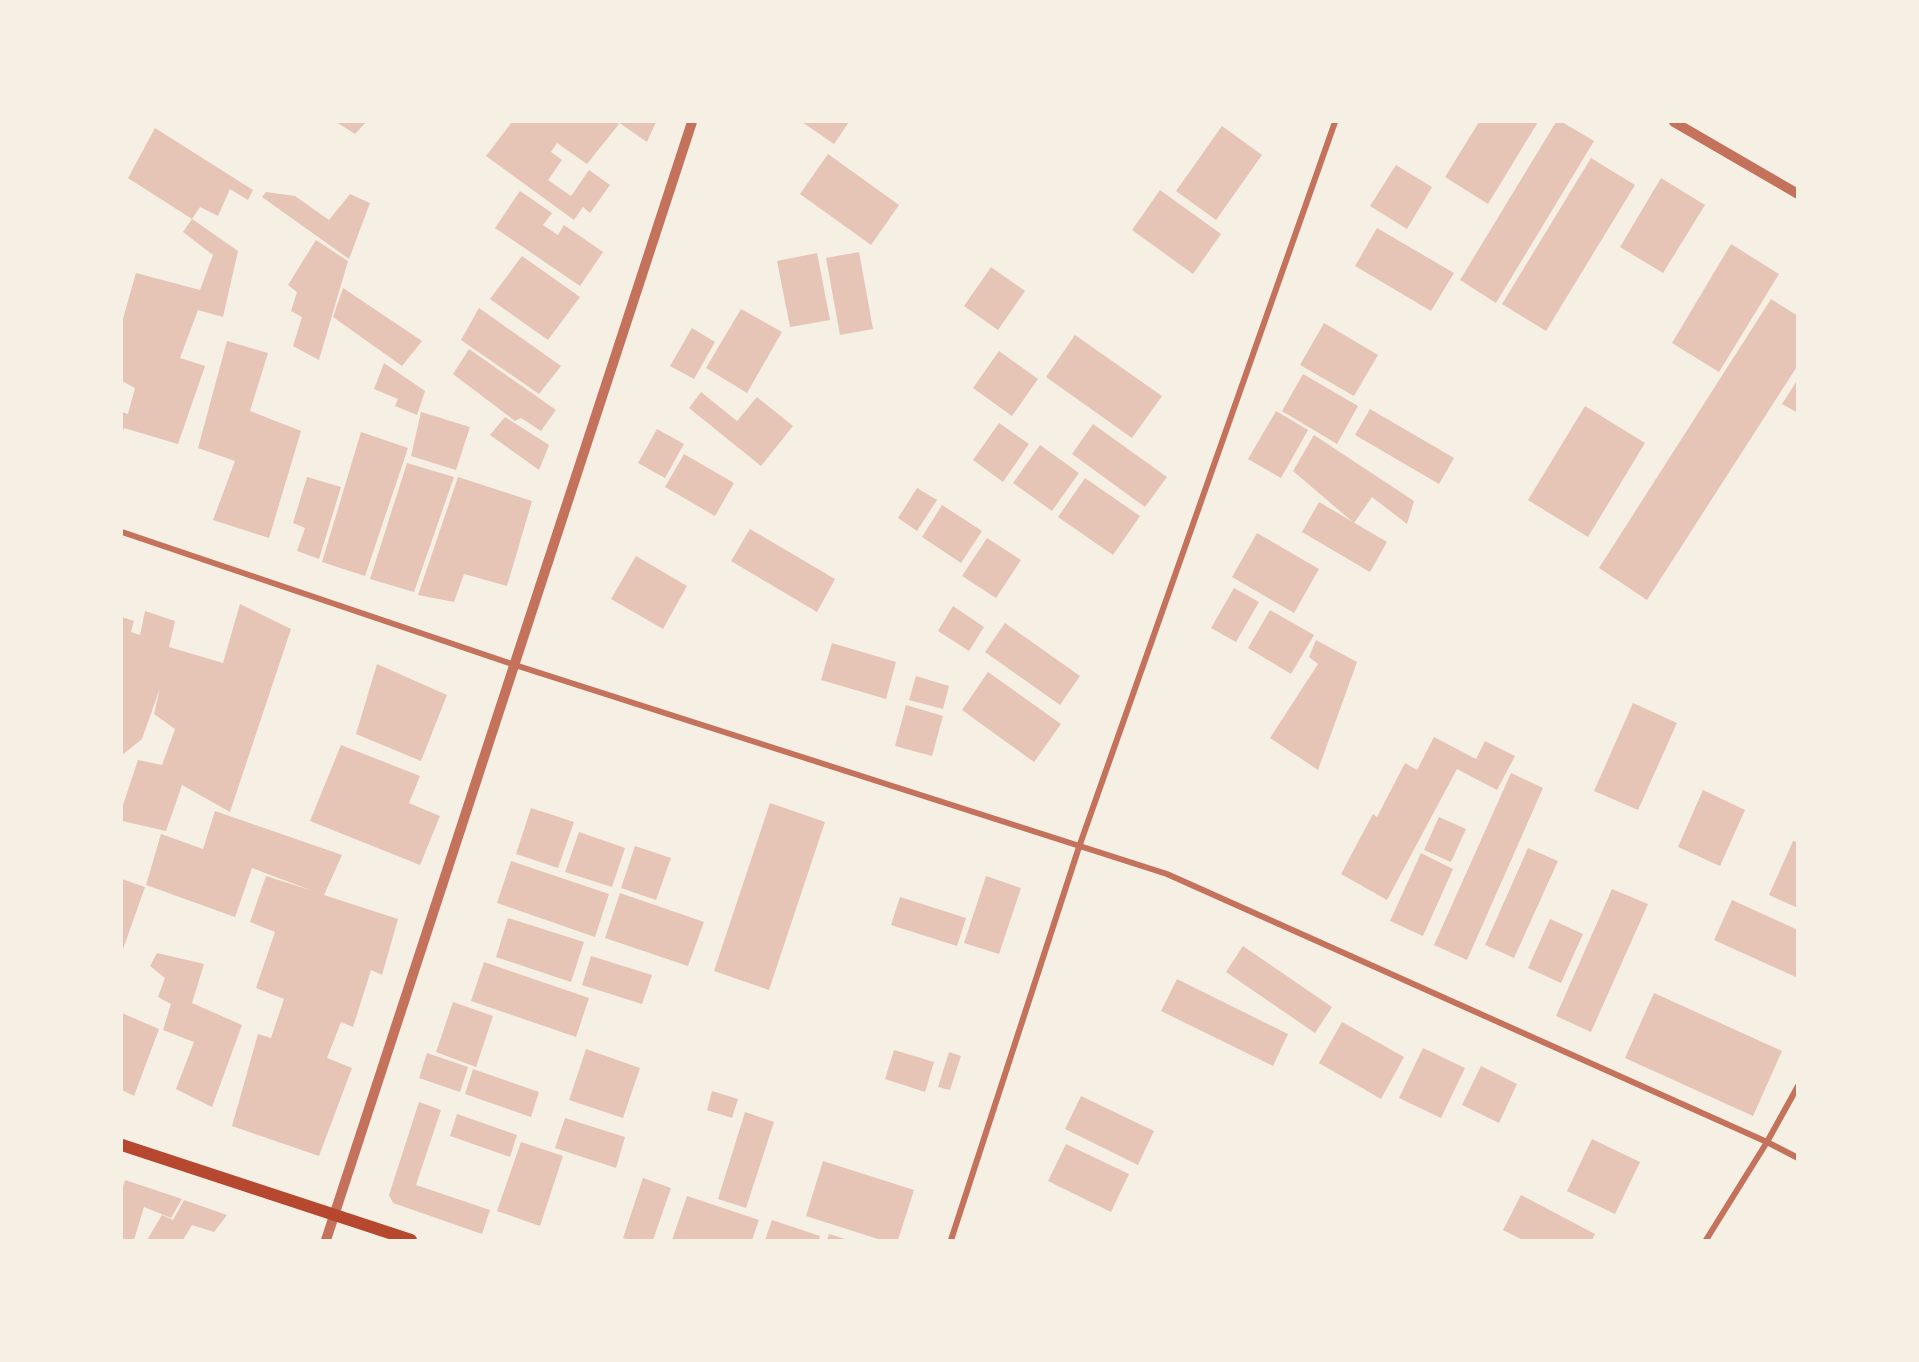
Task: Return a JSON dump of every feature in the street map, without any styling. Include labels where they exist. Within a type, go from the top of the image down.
[{"type":"main road","points":[[122,1145],[411,1240]]},
{"type":"street","points":[[326,1240],[692,122]]},
{"type":"street","points":[[951,1240],[1079,847],[1335,122]]},
{"type":"street","points":[[1674,122],[1797,194]]},
{"type":"street","points":[[122,532],[515,665],[1167,874],[1767,1142],[1797,1158]]},
{"type":"street","points":[[1706,1240],[1767,1142],[1797,1086]]},
{"type":"building","points":[[336,122],[366,122],[355,134]]},
{"type":"building","points":[[512,122],[615,122],[619,124],[587,164],[557,143],[551,152],[562,160],[548,180],[571,196],[589,170],[610,185],[590,213],[583,207],[574,220],[486,156]]},
{"type":"building","points":[[618,122],[656,122],[647,142]]},
{"type":"building","points":[[802,122],[849,122],[834,144]]},
{"type":"building","points":[[1479,122],[1538,122],[1488,204],[1445,177]]},
{"type":"building","points":[[1556,122],[1562,122],[1594,141],[1496,303],[1460,280]]},
{"type":"building","points":[[1222,126],[1262,155],[1216,220],[1176,191]]},
{"type":"building","points":[[155,128],[253,190],[248,200],[230,189],[218,216],[200,207],[192,219],[128,178]]},
{"type":"building","points":[[828,154],[899,205],[871,245],[800,194]]},
{"type":"building","points":[[1591,158],[1635,185],[1546,331],[1502,304]]},
{"type":"building","points":[[1396,165],[1432,187],[1407,229],[1370,206]]},
{"type":"building","points":[[1661,178],[1705,205],[1663,273],[1620,247]]},
{"type":"building","points":[[1160,190],[1221,234],[1193,274],[1132,230]]},
{"type":"building","points":[[520,191],[552,213],[543,225],[558,235],[564,225],[603,252],[580,286],[495,228]]},
{"type":"building","points":[[266,192],[295,196],[329,220],[350,194],[370,203],[349,259],[262,197]]},
{"type":"building","points":[[192,219],[238,251],[223,317],[198,310],[180,358],[205,366],[178,444],[124,428],[122,436],[122,412],[128,414],[135,388],[122,381],[122,322],[136,273],[200,290],[213,255],[183,232]]},
{"type":"building","points":[[1377,228],[1454,273],[1431,311],[1355,266]]},
{"type":"building","points":[[316,240],[348,261],[319,360],[293,346],[302,317],[291,311],[297,292],[288,285]]},
{"type":"building","points":[[1731,244],[1779,274],[1719,372],[1672,343]]},
{"type":"building","points":[[859,252],[873,329],[840,335],[826,258]]},
{"type":"building","points":[[817,253],[830,320],[790,327],[777,261]]},
{"type":"building","points":[[522,256],[580,297],[548,340],[490,299]]},
{"type":"building","points":[[991,267],[1025,291],[998,330],[964,306]]},
{"type":"building","points":[[343,288],[422,341],[402,366],[333,317]]},
{"type":"building","points":[[1771,299],[1798,316],[1798,365],[1647,600],[1599,568]]},
{"type":"building","points":[[479,308],[561,366],[539,394],[461,340]]},
{"type":"building","points":[[741,309],[782,332],[747,393],[706,368]]},
{"type":"building","points":[[1324,323],[1378,355],[1354,396],[1300,365]]},
{"type":"building","points":[[692,328],[715,342],[694,379],[670,366]]},
{"type":"building","points":[[1075,335],[1162,396],[1132,438],[1046,377]]},
{"type":"building","points":[[227,341],[268,353],[250,411],[301,431],[269,538],[213,520],[235,461],[198,448]]},
{"type":"building","points":[[469,349],[556,410],[541,431],[521,418],[515,421],[453,374]]},
{"type":"building","points":[[999,351],[1038,379],[1012,416],[973,388]]},
{"type":"building","points":[[384,363],[425,391],[417,415],[395,406],[398,399],[374,389]]},
{"type":"building","points":[[1303,374],[1358,406],[1337,444],[1282,411]]},
{"type":"building","points":[[1798,379],[1798,413],[1782,404]]},
{"type":"building","points":[[701,392],[737,421],[757,397],[793,426],[761,466],[689,408]]},
{"type":"building","points":[[1585,406],[1645,443],[1588,537],[1528,500]]},
{"type":"building","points":[[1370,409],[1454,458],[1439,484],[1355,435]]},
{"type":"building","points":[[1276,411],[1308,430],[1281,478],[1248,459]]},
{"type":"building","points":[[421,412],[470,427],[456,470],[411,456]]},
{"type":"building","points":[[505,417],[549,445],[539,470],[490,435]]},
{"type":"building","points":[[999,423],[1029,444],[1003,482],[973,460]]},
{"type":"building","points":[[1093,424],[1167,477],[1145,507],[1072,454]]},
{"type":"building","points":[[657,429],[684,444],[665,478],[638,463]]},
{"type":"building","points":[[361,432],[408,448],[365,576],[322,562]]},
{"type":"building","points":[[1314,435],[1414,501],[1407,524],[1372,497],[1354,523],[1293,471]]},
{"type":"building","points":[[1040,445],[1079,473],[1052,511],[1013,483]]},
{"type":"building","points":[[684,454],[734,483],[715,516],[665,487]]},
{"type":"building","points":[[407,463],[454,477],[414,592],[370,579]]},
{"type":"building","points":[[307,477],[341,487],[319,559],[297,551],[305,528],[293,523]]},
{"type":"building","points":[[458,477],[532,501],[507,586],[464,574],[454,602],[418,595]]},
{"type":"building","points":[[1085,478],[1140,516],[1113,555],[1058,517]]},
{"type":"building","points":[[917,488],[937,500],[917,531],[898,518]]},
{"type":"building","points":[[1319,502],[1387,542],[1370,572],[1302,532]]},
{"type":"building","points":[[942,505],[982,531],[961,563],[922,537]]},
{"type":"building","points":[[750,529],[835,579],[817,612],[731,561]]},
{"type":"building","points":[[1257,533],[1319,569],[1294,613],[1232,577]]},
{"type":"building","points":[[987,538],[1021,560],[996,598],[962,576]]},
{"type":"building","points":[[636,556],[687,586],[663,629],[611,599]]},
{"type":"building","points":[[1234,588],[1259,602],[1236,642],[1211,628]]},
{"type":"building","points":[[240,604],[291,629],[230,812],[182,785],[166,831],[122,821],[122,808],[138,760],[162,765],[175,729],[154,714],[160,688],[142,739],[122,755],[122,617],[134,621],[131,632],[140,635],[145,611],[175,621],[169,647],[223,663]]},
{"type":"building","points":[[953,606],[984,627],[969,651],[938,631]]},
{"type":"building","points":[[1270,610],[1314,635],[1291,674],[1248,648]]},
{"type":"building","points":[[1005,623],[1080,676],[1060,705],[985,652]]},
{"type":"building","points":[[1316,640],[1357,662],[1318,770],[1270,738],[1318,664],[1309,657]]},
{"type":"building","points":[[832,643],[896,662],[886,699],[821,680]]},
{"type":"building","points":[[377,664],[447,695],[421,761],[356,734]]},
{"type":"building","points":[[988,672],[1061,724],[1034,762],[962,710]]},
{"type":"building","points":[[916,676],[949,686],[943,709],[909,700]]},
{"type":"building","points":[[1633,703],[1677,723],[1638,810],[1594,791]]},
{"type":"building","points":[[906,705],[943,716],[932,756],[895,746]]},
{"type":"building","points":[[1434,737],[1476,759],[1485,741],[1515,756],[1497,790],[1457,769],[1387,900],[1341,874],[1373,814],[1377,817],[1405,763],[1417,770]]},
{"type":"building","points":[[341,745],[420,776],[409,803],[440,816],[420,865],[310,821]]},
{"type":"building","points":[[1511,773],[1543,788],[1467,960],[1434,945]]},
{"type":"building","points":[[1703,790],[1745,810],[1720,866],[1678,847]]},
{"type":"building","points":[[770,803],[825,822],[769,990],[714,971]]},
{"type":"building","points":[[531,808],[574,822],[558,868],[516,854]]},
{"type":"building","points":[[215,811],[342,855],[324,895],[398,919],[382,975],[371,970],[353,1027],[341,1022],[327,1058],[352,1068],[319,1156],[232,1126],[258,1034],[271,1038],[284,999],[256,988],[275,932],[250,922],[266,876],[313,891],[252,868],[235,917],[146,885],[161,834],[203,849]]},
{"type":"building","points":[[1439,817],[1466,829],[1451,862],[1424,850]]},
{"type":"building","points":[[579,832],[625,848],[612,887],[565,872]]},
{"type":"building","points":[[1793,841],[1798,842],[1798,908],[1769,895]]},
{"type":"building","points":[[635,846],[671,858],[656,900],[621,888]]},
{"type":"building","points":[[1528,848],[1558,861],[1514,958],[1485,945]]},
{"type":"building","points":[[1421,853],[1453,869],[1423,936],[1390,921]]},
{"type":"building","points":[[511,861],[609,894],[595,937],[497,903]]},
{"type":"building","points":[[986,876],[1021,888],[999,954],[964,943]]},
{"type":"building","points":[[122,879],[145,887],[122,952]]},
{"type":"building","points":[[1612,889],[1648,904],[1591,1032],[1556,1016]]},
{"type":"building","points":[[620,893],[704,922],[688,966],[605,938]]},
{"type":"building","points":[[900,897],[966,918],[957,946],[891,925]]},
{"type":"building","points":[[1732,900],[1798,930],[1798,978],[1714,940]]},
{"type":"building","points":[[508,918],[584,942],[571,982],[496,957]]},
{"type":"building","points":[[1550,919],[1583,934],[1561,983],[1528,968]]},
{"type":"building","points":[[1243,946],[1332,1007],[1315,1033],[1226,972]]},
{"type":"building","points":[[157,953],[204,964],[192,1003],[242,1025],[212,1107],[176,1089],[194,1042],[163,1030],[171,1004],[158,997],[165,978],[150,966]]},
{"type":"building","points":[[591,956],[652,975],[642,1004],[582,985]]},
{"type":"building","points":[[484,962],[589,998],[576,1037],[471,1001]]},
{"type":"building","points":[[1177,979],[1288,1034],[1273,1066],[1161,1011]]},
{"type":"building","points":[[1654,993],[1782,1051],[1753,1116],[1625,1058]]},
{"type":"building","points":[[453,1002],[493,1016],[476,1067],[436,1052]]},
{"type":"building","points":[[122,1013],[159,1029],[134,1096],[122,1090]]},
{"type":"building","points":[[1342,1022],[1404,1057],[1381,1099],[1319,1063]]},
{"type":"building","points":[[1423,1048],[1465,1068],[1441,1118],[1399,1098]]},
{"type":"building","points":[[586,1049],[640,1068],[623,1118],[569,1100]]},
{"type":"building","points":[[894,1050],[934,1062],[925,1092],[885,1079]]},
{"type":"building","points":[[949,1052],[961,1056],[950,1090],[938,1087]]},
{"type":"building","points":[[427,1053],[468,1067],[460,1092],[419,1078]]},
{"type":"building","points":[[1481,1066],[1517,1084],[1499,1123],[1462,1105]]},
{"type":"building","points":[[473,1069],[539,1092],[531,1117],[465,1094]]},
{"type":"building","points":[[712,1091],[738,1099],[732,1118],[707,1110]]},
{"type":"building","points":[[1081,1096],[1154,1131],[1138,1165],[1065,1129]]},
{"type":"building","points":[[419,1102],[441,1110],[416,1185],[490,1210],[482,1234],[393,1203],[389,1195]]},
{"type":"building","points":[[745,1112],[774,1122],[746,1208],[718,1199]]},
{"type":"building","points":[[457,1114],[517,1135],[510,1157],[450,1136]]},
{"type":"building","points":[[565,1118],[625,1137],[616,1168],[555,1148]]},
{"type":"building","points":[[1592,1139],[1640,1162],[1615,1214],[1567,1191]]},
{"type":"building","points":[[521,1142],[563,1156],[540,1226],[497,1211]]},
{"type":"building","points":[[1066,1144],[1129,1174],[1111,1212],[1048,1181]]},
{"type":"building","points":[[823,1161],[914,1190],[898,1240],[881,1240],[806,1216]]},
{"type":"building","points":[[643,1178],[671,1188],[653,1240],[630,1240],[623,1238]]},
{"type":"building","points":[[125,1180],[182,1199],[171,1218],[144,1207],[134,1240],[122,1240],[122,1190]]},
{"type":"building","points":[[1521,1195],[1595,1234],[1592,1240],[1523,1240],[1503,1230]]},
{"type":"building","points":[[687,1196],[759,1220],[752,1240],[672,1240]]},
{"type":"building","points":[[184,1200],[227,1215],[214,1232],[192,1225],[183,1240],[147,1240],[162,1215],[173,1220]]},
{"type":"building","points":[[772,1220],[820,1236],[819,1240],[765,1240]]},
{"type":"building","points":[[829,1234],[849,1240],[827,1240]]}]
